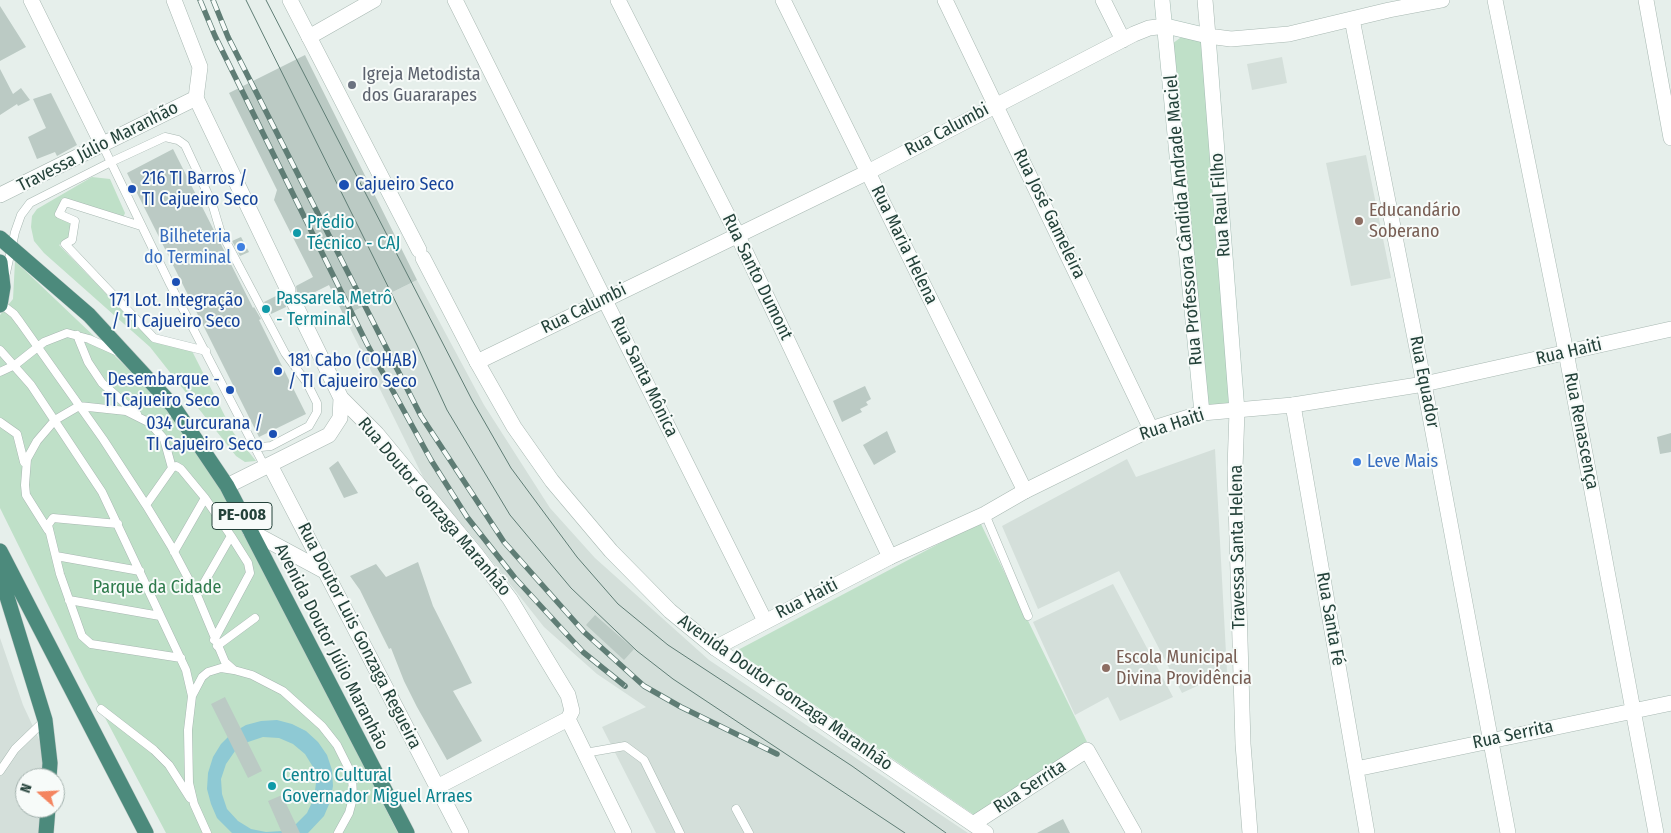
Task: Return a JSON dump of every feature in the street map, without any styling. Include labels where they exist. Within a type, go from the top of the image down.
[{"type":"highway","name":"Avenida Doutor Júlio Maranhão","points":[[5,243],[89,315],[131,358],[173,406],[227,486],[407,833]]},
{"type":"highway","points":[[0,262],[3,288],[0,304]]},
{"type":"highway","points":[[0,551],[146,833]]},
{"type":"highway","points":[[0,574],[45,720],[50,768]]},
{"type":"highway","points":[[46,833],[47,818]]},
{"type":"street","points":[[31,0],[102,144]]},
{"type":"street","points":[[174,0],[200,67],[196,98],[340,398],[340,418],[329,435],[227,486]]},
{"type":"street","name":"Avenida Doutor Gonzaga Maranhão","points":[[290,0],[477,362],[514,427],[552,481],[612,551],[670,612],[714,648],[986,833]]},
{"type":"street","points":[[309,37],[374,0]]},
{"type":"street","name":"Rua Santa Mônica","points":[[456,0],[765,621]]},
{"type":"street","name":"Rua Santo Dumont","points":[[618,0],[737,234],[890,558]]},
{"type":"street","name":"Rua Maria Helena","points":[[783,0],[1025,491]]},
{"type":"street","name":"Rua José Gameleira","points":[[945,0],[1151,429]]},
{"type":"street","points":[[1103,0],[1123,40]]},
{"type":"street","name":"Rua Professora Cândida Andrade Maciel","points":[[1162,0],[1202,414]]},
{"type":"street","name":"Rua Raul Filho","points":[[1205,0],[1237,411]]},
{"type":"street","name":"Rua Calumbi","points":[[477,362],[605,298],[868,172],[996,104],[1149,28],[1166,26],[1208,36],[1231,39],[1266,37],[1442,0]]},
{"type":"street","name":"Rua Renascença","points":[[1495,0],[1566,352],[1656,833]]},
{"type":"street","points":[[1646,0],[1671,138]]},
{"type":"street","name":"Rua Equador","points":[[1352,19],[1424,384],[1508,833]]},
{"type":"street","name":"Travessa Júlio Maranhão","points":[[0,195],[196,98]]},
{"type":"street","name":"Rua Haiti","points":[[714,648],[890,558],[986,514],[1025,491],[1151,429],[1202,414],[1293,405],[1424,384],[1671,329]]},
{"type":"street","name":"Rua Doutor Gonzaga Maranhão","points":[[340,398],[390,449],[476,554],[510,599],[568,695],[572,712],[568,719],[624,833]]},
{"type":"street","name":"Rua Santa Fé","points":[[1293,405],[1367,833]]},
{"type":"street","name":"Travessa Santa Helena","points":[[1237,411],[1235,468],[1243,735],[1250,833]]},
{"type":"street","name":"Rua Doutor Luis Gonzaga Regueira","points":[[268,466],[326,572],[461,833]]},
{"type":"street","points":[[250,531],[326,572]]},
{"type":"street","name":"Rua Serrita","points":[[1356,769],[1671,703]]},
{"type":"street","points":[[437,787],[568,719]]},
{"type":"street","name":"Rua Serrita","points":[[973,824],[1087,750],[1134,833]]},
{"type":"lane","points":[[3,288],[5,243],[30,203],[111,162],[165,138],[172,138],[185,145],[212,203],[220,230],[285,353],[312,392],[317,412],[309,426],[271,446],[260,446],[252,442]]},
{"type":"lane","points":[[102,144],[141,226],[252,442],[268,466]]},
{"type":"lane","points":[[141,226],[64,202],[59,214],[75,221],[72,240],[66,244],[154,338],[206,351]]},
{"type":"lane","points":[[0,304],[14,314],[38,347],[146,505],[174,552],[196,595],[225,662],[234,670]]},
{"type":"lane","points":[[0,372],[15,364],[55,336],[68,333],[89,338],[131,358]]},
{"type":"lane","points":[[77,336],[88,362],[102,383],[161,434],[172,468]]},
{"type":"lane","points":[[0,350],[15,364],[55,420],[102,492],[180,658],[189,681],[192,696],[187,759],[194,804]]},
{"type":"lane","points":[[25,471],[32,448],[55,420],[79,406],[116,409],[142,419]]},
{"type":"lane","points":[[0,422],[17,434],[20,440],[25,471],[26,495],[48,530],[82,636],[91,644],[180,658]]},
{"type":"lane","points":[[146,505],[172,468],[176,466],[181,469],[205,498],[232,536],[248,563],[250,573],[216,643]]},
{"type":"lane","points":[[174,552],[205,498]]},
{"type":"lane","points":[[986,514],[1028,616]]},
{"type":"lane","points":[[48,530],[50,521],[53,518],[118,524]]},
{"type":"lane","points":[[196,595],[232,536]]},
{"type":"lane","points":[[56,556],[140,571]]},
{"type":"lane","points":[[69,600],[160,616]]},
{"type":"lane","points":[[216,643],[255,618]]},
{"type":"lane","points":[[192,696],[202,677],[208,672],[221,668],[252,675],[283,691],[301,704],[336,745],[352,775],[353,798],[349,813],[338,833]]},
{"type":"lane","points":[[101,709],[154,750],[169,766],[194,804],[207,833]]},
{"type":"lane","points":[[0,771],[15,749],[45,720]]},
{"type":"lane","points":[[585,754],[624,746],[644,760],[680,833]]},
{"type":"lane","points":[[736,809],[748,833]]},
{"type":"shaded area","points":[[1282,57],[1287,83],[1252,90],[1247,64]]},
{"type":"shaded area","name":"Educandário Soberano","points":[[1366,155],[1391,278],[1351,286],[1326,163]]},
{"type":"shaded area","points":[[417,280],[484,405],[550,508],[595,558],[709,660],[968,833],[656,833],[602,727],[646,707],[597,674],[544,627],[472,536],[427,485],[344,316]]},
{"type":"shaded area","points":[[1215,449],[1227,672],[1182,693],[1119,571],[1038,609],[1002,526],[1127,459],[1136,477]]},
{"type":"shaded area","name":"Escola Municipal Divina Providência","points":[[1113,584],[1173,697],[1120,721],[1108,697],[1075,715],[1033,622]]},
{"type":"shaded area","points":[[0,638],[23,705],[50,763],[50,768],[15,768],[15,818],[47,818],[46,833],[0,833]]},
{"type":"green space","points":[[1187,33],[1208,43],[1237,411],[1202,413],[1169,46]]},
{"type":"green space","points":[[92,177],[110,179],[125,213],[123,218],[62,198],[56,215],[72,221],[70,238],[59,245],[153,342],[192,351],[233,432],[256,461],[245,462],[236,456],[150,347],[44,253],[34,241],[31,227],[32,216],[37,209]]},
{"type":"green space","name":"Parque da Cidade","points":[[15,261],[138,378],[173,417],[216,478],[247,533],[398,833],[166,833],[84,678],[0,508],[0,315],[13,299]]},
{"type":"green space","points":[[980,522],[1089,746],[977,817],[736,651]]},
{"type":"water","points":[[277,720],[292,724],[306,731],[318,742],[327,755],[332,770],[333,786],[330,802],[324,816],[308,833],[232,833],[217,818],[211,804],[207,789],[208,773],[213,757],[221,744],[232,733],[246,725],[261,721]],"holes":[[[263,737],[279,738],[293,744],[305,754],[313,767],[316,783],[314,798],[307,813],[296,824],[282,831],[266,832],[251,829],[238,821],[227,809],[222,794],[221,779],[226,764],[235,751],[248,742]]]},
{"type":"building","points":[[0,6],[26,47],[0,61]]},
{"type":"building","points":[[305,55],[417,280],[344,316],[329,285],[303,298],[297,293],[296,286],[313,277],[274,200],[277,190],[229,93]]},
{"type":"building","points":[[0,69],[13,94],[21,88],[30,100],[18,106],[17,104],[0,115]]},
{"type":"building","points":[[51,93],[77,145],[57,156],[55,152],[37,159],[28,137],[46,128],[33,99]]},
{"type":"building","points":[[173,149],[253,308],[261,319],[259,320],[306,414],[259,437],[127,173]]},
{"type":"building","name":"Bilheteria do Terminal","points":[[241,237],[249,252],[240,256],[232,241]]},
{"type":"building","points":[[280,294],[285,299],[286,307],[271,314],[264,302]]},
{"type":"building","points":[[865,386],[871,399],[866,402],[868,405],[860,409],[862,412],[842,422],[833,401]]},
{"type":"building","points":[[887,431],[896,452],[874,465],[863,445]]},
{"type":"building","points":[[1671,433],[1671,452],[1660,454],[1657,437]]},
{"type":"building","points":[[338,461],[358,493],[344,498],[329,468]]},
{"type":"building","points":[[418,562],[433,606],[472,683],[453,691],[482,741],[447,760],[404,681],[391,648],[389,649],[360,590],[350,576],[376,564],[386,577]]},
{"type":"building","points":[[595,615],[634,649],[624,660],[586,625]]},
{"type":"building","points":[[225,697],[262,771],[248,778],[211,704]]},
{"type":"building","points":[[282,795],[300,833],[282,833],[268,801]]},
{"type":"building","points":[[1063,819],[1070,833],[1037,833]]},
{"type":"tram line","points":[[246,0],[417,345],[447,410],[510,515],[571,588],[637,651],[673,679],[905,833]]},
{"type":"tram line","points":[[266,0],[472,400],[511,468],[577,557],[618,604],[668,645],[852,766],[946,833]]},
{"type":"railway","points":[[200,0],[215,36],[367,344],[431,460],[467,517],[515,578],[583,652],[625,686]]},
{"type":"railway","points":[[213,0],[228,37],[421,416],[504,542],[584,632],[644,686],[681,707],[777,754]]},
{"type":"place","name":"Igreja Metodista dos Guararapes","points":[[352,85]]},
{"type":"place","name":"Cajueiro Seco","points":[[344,185]]},
{"type":"place","name":"216 TI Barros / TI Cajueiro Seco","points":[[132,189]]},
{"type":"place","name":"Educandário Soberano","points":[[1359,221]]},
{"type":"place","name":"Prédio Técnico - CAJ","points":[[297,233]]},
{"type":"place","name":"Bilheteria do Terminal","points":[[241,247]]},
{"type":"place","name":"171 Lot. Integração / TI Cajueiro Seco","points":[[176,282]]},
{"type":"place","name":"Passarela Metrô - Terminal","points":[[266,309]]},
{"type":"place","name":"181 Cabo (COHAB) / TI Cajueiro Seco","points":[[278,371]]},
{"type":"place","name":"Desembarque - TI Cajueiro Seco","points":[[230,390]]},
{"type":"place","name":"034 Curcurana / TI Cajueiro Seco","points":[[273,434]]},
{"type":"place","name":"Leve Mais","points":[[1357,462]]},
{"type":"place","name":"Escola Municipal Divina Providência","points":[[1106,668]]},
{"type":"place","name":"Centro Cultural Governador Miguel Arraes","points":[[272,786]]}]
